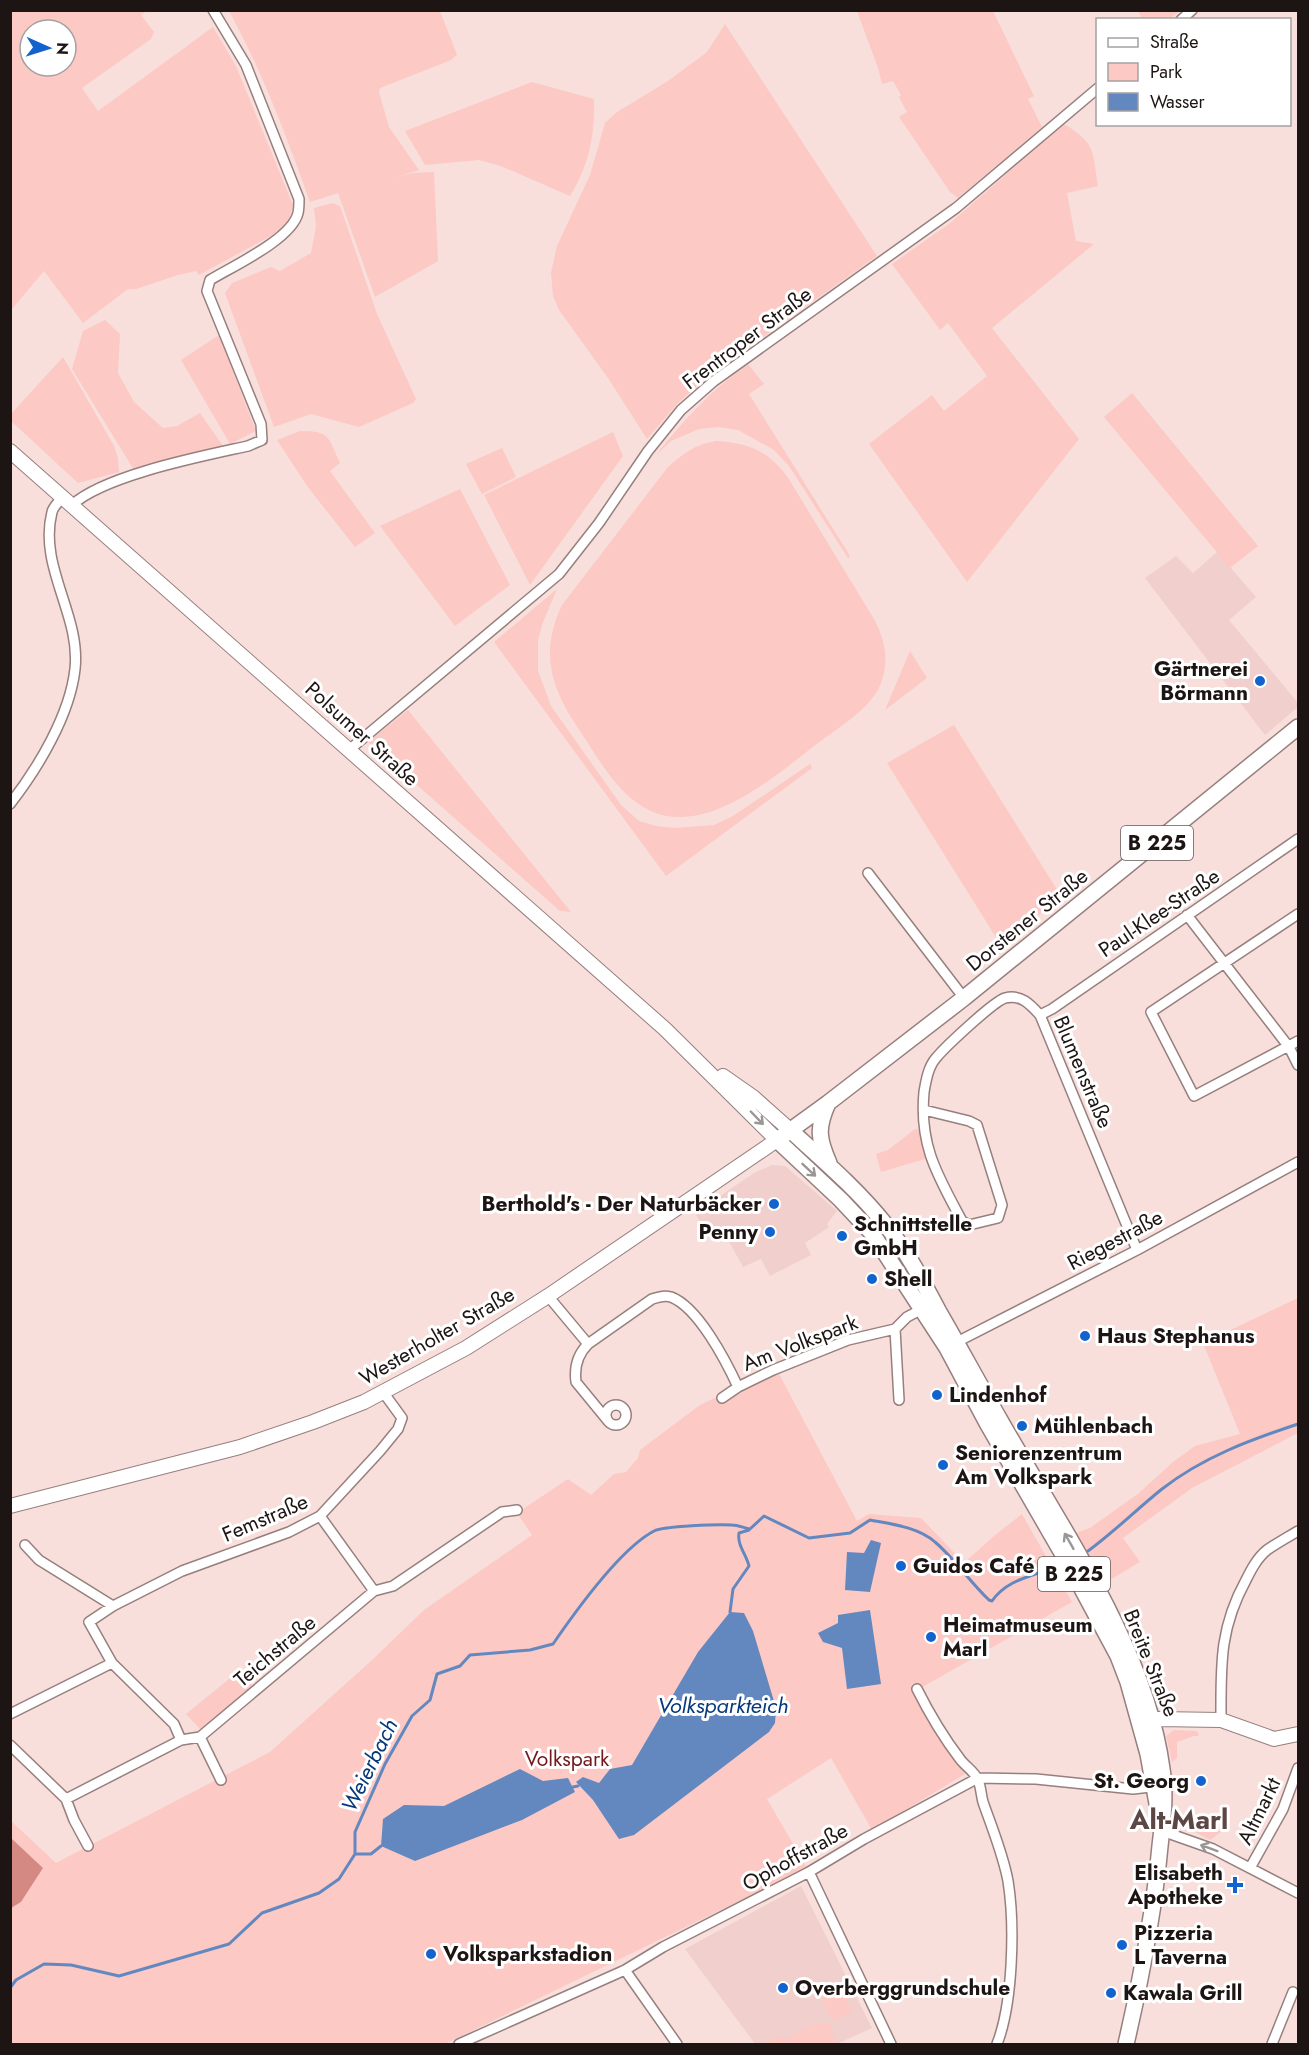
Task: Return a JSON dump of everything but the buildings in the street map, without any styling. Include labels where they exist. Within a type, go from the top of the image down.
[{"type":"main road","name":"Polsumer Straße","points":[[10,451],[685,1048],[777,1140]]},
{"type":"main road","name":"Dorstener Straße","points":[[777,1140],[964,998],[1299,727]]},
{"type":"main road","name":"Polsumer Straße","points":[[685,1048],[753,1097],[790,1130]]},
{"type":"main road","points":[[828,1103],[819,1134],[831,1167]]},
{"type":"main road","name":"Breite Straße","points":[[790,1130],[831,1167],[885,1224],[907,1255],[928,1305]]},
{"type":"main road","name":"Breite Straße","points":[[777,1140],[841,1200],[872,1233],[928,1305],[952,1345],[987,1423],[1106,1633],[1147,1721],[1159,1786],[1162,1831]]},
{"type":"main road","name":"Westerholter Straße","points":[[10,1506],[240,1447],[364,1402],[466,1348],[548,1296],[777,1140]]},
{"type":"main road","points":[[1147,1721],[1221,1720],[1274,1739],[1299,1734]]},
{"type":"main road","name":"B 225","points":[[1126,2044],[1151,1915],[1162,1831]]},
{"type":"street","points":[[10,804],[34,769],[57,728],[75,669],[73,630],[59,589],[51,548],[52,510],[67,501],[80,498],[126,478],[248,446],[262,440],[261,424],[207,291],[210,280],[275,242],[291,226],[298,214],[299,199],[246,65],[213,10]]},
{"type":"street","name":"Frentroper Straße","points":[[349,750],[559,574],[593,532],[648,451],[681,410],[714,381],[956,208],[1096,90]]},
{"type":"street","name":"Paul-Klee-Straße","points":[[1040,1015],[1299,839]]},
{"type":"street","points":[[868,873],[964,998]]},
{"type":"street","points":[[1299,914],[1151,1012],[1194,1096],[1299,1041]]},
{"type":"street","points":[[1187,915],[1289,1047],[1299,1065]]},
{"type":"street","name":"Blumenstraße","points":[[924,1110],[969,1120],[977,1125],[1002,1205],[998,1218],[969,1226],[962,1221],[931,1162],[924,1137],[924,1110],[928,1074],[935,1059],[993,1005],[1005,998],[1018,998],[1028,1002],[1040,1015],[1137,1250]]},
{"type":"street","name":"Riegestraße","points":[[952,1345],[1137,1250],[1299,1162]]},
{"type":"street","points":[[548,1296],[588,1344]]},
{"type":"street","points":[[608,1421],[576,1382],[579,1352],[652,1299],[663,1296],[672,1298],[704,1326],[738,1387]]},
{"type":"street","name":"Am Volkspark","points":[[722,1398],[738,1387],[773,1370],[848,1340],[895,1329],[908,1317],[928,1305]]},
{"type":"street","points":[[895,1329],[899,1400]]},
{"type":"street","name":"Femstraße","points":[[112,1664],[89,1622],[113,1606],[182,1571],[289,1532],[320,1516],[380,1451],[401,1424],[402,1418],[382,1392]]},
{"type":"street","name":"Teichstraße","points":[[200,1737],[374,1591],[393,1586],[502,1512],[517,1510]]},
{"type":"street","points":[[320,1516],[374,1591]]},
{"type":"street","points":[[1221,1720],[1221,1655],[1227,1622],[1254,1565],[1266,1551],[1299,1531]]},
{"type":"street","points":[[25,1545],[39,1560],[113,1606]]},
{"type":"street","points":[[10,1714],[112,1664],[174,1724],[182,1740]]},
{"type":"street","points":[[917,1689],[926,1707],[961,1760],[978,1778],[982,1799],[1002,1855],[1008,1891],[1011,1951],[1007,2001],[1002,2032],[997,2044]]},
{"type":"street","points":[[66,1799],[182,1740],[200,1737],[221,1780]]},
{"type":"street","points":[[10,1745],[66,1799],[88,1846]]},
{"type":"street","name":"Altmarkt","points":[[1250,1868],[1283,1809],[1299,1768]]},
{"type":"street","name":"Ophoffstraße","points":[[459,2044],[625,1970],[663,1947],[809,1872],[864,1839],[978,1778],[1036,1779],[1133,1790],[1159,1786]]},
{"type":"street","points":[[1162,1831],[1213,1849],[1299,1893]]},
{"type":"street","points":[[809,1872],[891,2044]]},
{"type":"street","points":[[625,1970],[677,2044]]},
{"type":"street","points":[[1272,2044],[1293,1992]]},
{"type":"shaded area","points":[[1217,552],[1256,597],[1229,620],[1298,703],[1298,707],[1265,735],[1145,578],[1176,556],[1193,573]]},
{"type":"shaded area","points":[[772,1165],[785,1166],[837,1211],[827,1224],[829,1227],[805,1243],[811,1255],[770,1276],[761,1259],[743,1267],[725,1234],[710,1240],[695,1213],[754,1173]]},
{"type":"shaded area","points":[[11,1838],[43,1868],[21,1902],[11,1908]]},
{"type":"shaded area","name":"Overberggrundschule","points":[[801,1886],[872,2028],[837,2044],[755,2044],[685,1949]]},
{"type":"green space","points":[[11,10],[147,11],[141,15],[154,32],[151,39],[82,88],[98,111],[213,27],[236,66],[293,205],[289,221],[278,232],[199,275],[196,271],[136,289],[128,289],[83,323],[44,271],[11,310]]},
{"type":"green space","points":[[229,11],[440,11],[457,55],[451,60],[380,88],[379,92],[389,127],[419,170],[394,178],[412,173],[434,172],[438,261],[375,297],[338,193],[310,202],[283,128]]},
{"type":"green space","points":[[857,11],[993,11],[1034,96],[1028,99],[1042,127],[958,198],[950,192],[899,117],[907,112],[899,97],[901,95],[893,81],[882,84]]},
{"type":"green space","points":[[1138,11],[1180,11],[1170,18],[1142,18]]},
{"type":"green space","points":[[725,24],[877,256],[708,376],[677,404],[647,439],[608,378],[559,310],[553,296],[551,273],[557,246],[590,175],[605,123],[617,112],[668,81],[707,52]]},
{"type":"green space","points":[[532,82],[594,99],[590,149],[582,173],[570,196],[501,166],[479,160],[425,165],[405,131]]},
{"type":"green space","points":[[1064,124],[1088,143],[1093,156],[1098,186],[1067,193],[1076,241],[1094,244],[992,328],[1079,439],[967,582],[869,444],[932,395],[944,411],[987,376],[948,323],[940,330],[892,264],[949,224]]},
{"type":"green space","points":[[332,203],[340,206],[377,314],[416,399],[413,403],[359,427],[311,414],[274,427],[225,293],[232,283],[271,267],[280,271],[311,253],[316,227],[314,208]]},
{"type":"green space","points":[[105,320],[120,334],[118,373],[134,402],[163,428],[177,426],[200,413],[223,446],[134,470],[72,369],[83,331]]},
{"type":"green space","points":[[219,335],[256,431],[230,444],[181,360]]},
{"type":"green space","points":[[63,357],[114,446],[119,472],[78,483],[11,421],[11,414]]},
{"type":"green space","points":[[748,364],[764,384],[749,394],[850,556],[848,558],[789,466],[774,450],[738,430],[719,427],[699,429],[671,441],[656,455],[699,406]]},
{"type":"green space","points":[[1132,393],[1258,546],[1230,568],[1104,417]]},
{"type":"green space","points":[[300,431],[318,432],[330,441],[340,463],[330,471],[375,533],[355,547],[307,486],[277,440]]},
{"type":"green space","points":[[613,432],[623,456],[530,585],[484,495]]},
{"type":"green space","points":[[716,441],[747,446],[756,450],[772,460],[787,476],[874,619],[884,644],[885,670],[879,688],[860,712],[760,787],[714,811],[690,816],[667,816],[645,808],[634,801],[616,783],[592,750],[568,713],[555,683],[551,668],[551,638],[562,605],[668,467],[690,450]]},
{"type":"green space","points":[[502,448],[516,477],[482,494],[466,464]]},
{"type":"green space","points":[[460,489],[510,585],[455,626],[380,526]]},
{"type":"green space","points":[[557,589],[538,640],[538,671],[551,706],[621,805],[639,821],[675,828],[714,825],[733,816],[810,764],[812,768],[666,876],[494,642]]},
{"type":"green space","points":[[910,651],[927,678],[885,710]]},
{"type":"green space","points":[[408,710],[571,912],[560,911],[368,742]]},
{"type":"green space","points":[[954,725],[1061,896],[1002,947],[887,763]]},
{"type":"green space","points":[[915,1129],[920,1130],[928,1158],[881,1172],[876,1154],[888,1150]]},
{"type":"green space","points":[[1298,1298],[1298,1433],[1192,1488],[1123,1538],[1140,1562],[1103,1584],[1076,1533],[1090,1528],[1139,1493],[1173,1462],[1195,1446],[1240,1434],[1203,1343]]},
{"type":"green space","name":"Volkspark","points":[[778,1372],[857,1521],[869,1514],[921,1518],[964,1563],[1022,1514],[1072,1602],[919,1689],[965,1774],[872,1830],[831,1758],[767,1799],[807,1868],[445,2044],[11,2044],[11,1908],[21,1902],[43,1868],[11,1838],[10,1820],[56,1863],[270,1752],[424,1610],[532,1535],[517,1513],[568,1479],[591,1495],[614,1474],[626,1472],[638,1458],[640,1450],[700,1405],[721,1395],[725,1401]]},
{"type":"green space","points":[[240,1670],[254,1688],[202,1731],[186,1714]]},
{"type":"green space","points":[[1174,1730],[1196,1731],[1199,1734],[1177,1742],[1177,1758],[1172,1762],[1166,1736]]},
{"type":"green space","points":[[1197,1823],[1208,1829],[1219,1828],[1221,1832],[1210,1840],[1191,1830]]},
{"type":"green space","points":[[837,1981],[852,2011],[833,2021],[818,1991]]},
{"type":"green space","points":[[828,2023],[832,2028],[835,2044],[767,2044],[780,2035],[784,2040],[810,2026]]},
{"type":"water","points":[[871,1540],[881,1543],[870,1592],[845,1590],[847,1552],[864,1553]]},
{"type":"water","points":[[870,1610],[881,1684],[847,1689],[842,1648],[823,1642],[818,1633],[838,1623],[838,1615]]},
{"type":"water","name":"Volksparkteich","points":[[730,1612],[744,1613],[753,1631],[776,1708],[775,1723],[769,1732],[634,1835],[619,1839],[593,1800],[576,1782],[583,1777],[599,1783],[610,1769],[632,1765],[698,1652]]},
{"type":"water","points":[[520,1769],[543,1781],[568,1778],[575,1792],[522,1820],[415,1861],[381,1846],[383,1819],[404,1805],[444,1806]]},
{"type":"waterway","name":"Weierbach","points":[[1088,1551],[1162,1489],[1194,1468],[1245,1443],[1298,1424]]},
{"type":"waterway","name":"Weierbach","points":[[10,1988],[16,1980],[44,1964],[71,1965],[119,1976],[229,1944],[262,1913],[319,1893],[339,1879],[355,1854],[355,1832],[385,1764],[412,1716],[430,1700],[437,1674],[460,1666],[470,1655],[530,1650],[553,1644],[613,1566],[654,1531],[716,1525],[734,1525],[750,1529],[764,1516],[809,1538],[850,1533],[870,1520],[895,1525],[921,1533],[935,1542],[992,1601],[1011,1584],[1050,1569]]},
{"type":"waterway","points":[[730,1612],[733,1589],[749,1566],[740,1546],[739,1533],[749,1530]]},
{"type":"waterway","points":[[573,1787],[578,1786]]},
{"type":"waterway","points":[[355,1854],[371,1854],[381,1846]]},
{"type":"place","name":"Gärtnerei Börmann","points":[[1260,681]]},
{"type":"place","name":"Berthold's - Der Naturbäcker","points":[[774,1204]]},
{"type":"place","name":"Penny","points":[[770,1232]]},
{"type":"place","name":"Schnittstelle GmbH","points":[[842,1236]]},
{"type":"place","name":"Shell","points":[[872,1279]]},
{"type":"place","name":"Haus Stephanus","points":[[1085,1336]]},
{"type":"place","name":"Lindenhof","points":[[937,1395]]},
{"type":"place","name":"Mühlenbach","points":[[1022,1426]]},
{"type":"place","name":"Seniorenzentrum Am Volkspark","points":[[943,1465]]},
{"type":"place","name":"Guidos Café","points":[[901,1566]]},
{"type":"place","name":"Heimatmuseum Marl","points":[[931,1637]]},
{"type":"place","name":"St. Georg","points":[[1201,1781]]},
{"type":"place","name":"Elisabeth Apotheke","points":[[1235,1885]]},
{"type":"place","name":"Pizzeria L Taverna","points":[[1122,1945]]},
{"type":"place","name":"Volksparkstadion","points":[[431,1954]]},
{"type":"place","name":"Overberggrundschule","points":[[783,1988]]},
{"type":"place","name":"Kawala Grill","points":[[1111,1993]]},
{"type":"district","name":"Alt-Marl","points":[[1179,1819]]}]
